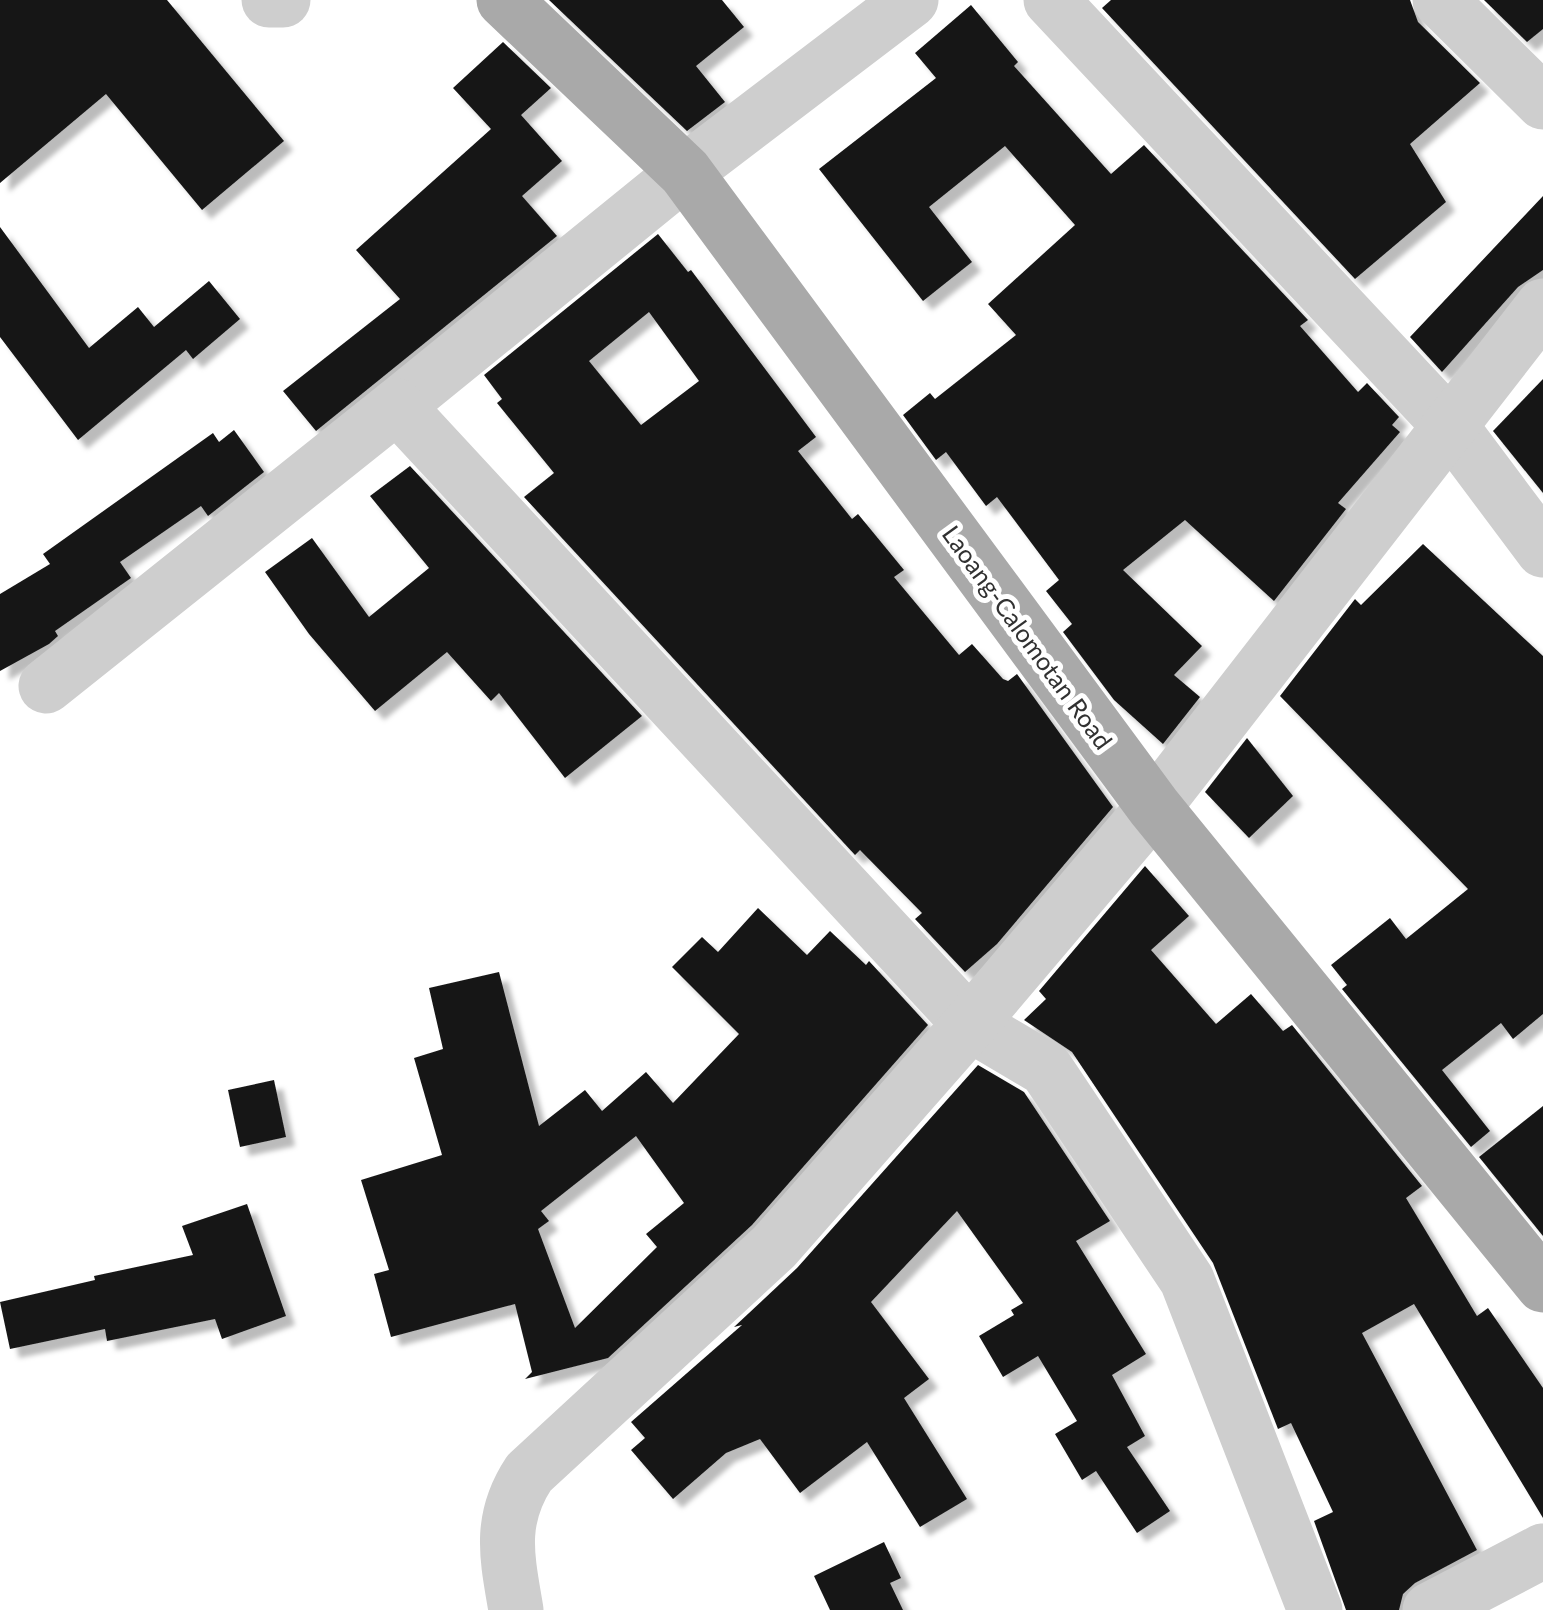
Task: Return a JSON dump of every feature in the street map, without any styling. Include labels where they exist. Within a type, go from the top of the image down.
[{"type":"main road","name":"Laoang-Calomotan Road","points":[[504,0],[684,172],[1154,807],[1543,1285]]},
{"type":"street","points":[[269,0],[283,0]]},
{"type":"street","points":[[46,686],[684,172],[911,0]]},
{"type":"street","points":[[1051,0],[1451,427],[1543,550]]},
{"type":"street","points":[[1440,0],[1543,102]]},
{"type":"street","points":[[516,1610],[506,1549],[512,1499],[529,1473],[774,1247],[970,1024],[1154,807],[1543,306]]},
{"type":"street","points":[[398,406],[970,1024],[1046,1069],[1187,1280],[1315,1610]]},
{"type":"street","points":[[1430,1610],[1543,1551]]},
{"type":"building","points":[[0,0],[167,0],[284,141],[202,210],[106,94],[0,183]]},
{"type":"building","points":[[549,0],[722,0],[744,27],[696,66],[725,102],[687,131]]},
{"type":"building","points":[[1111,0],[1410,0],[1418,22],[1480,83],[1410,144],[1446,202],[1355,279],[1102,8]]},
{"type":"building","points":[[1484,0],[1543,0],[1543,29],[1527,42]]},
{"type":"building","points":[[971,5],[1018,62],[1014,66],[1111,174],[1144,145],[1308,320],[1300,326],[1358,392],[1367,383],[1399,417],[1392,425],[1400,432],[1338,503],[1346,509],[1274,601],[1185,520],[1123,570],[1202,646],[1174,675],[1200,697],[1163,744],[1114,700],[1063,632],[1072,624],[1046,591],[1059,580],[997,497],[986,506],[946,452],[936,460],[903,415],[930,393],[935,399],[1016,335],[988,304],[1075,225],[1005,146],[929,207],[972,262],[923,301],[819,169],[936,78],[915,53]]},
{"type":"building","points":[[503,42],[551,88],[521,115],[562,161],[522,196],[557,236],[316,431],[283,391],[400,299],[356,250],[491,129],[453,88]]},
{"type":"building","points":[[1543,196],[1543,270],[1518,287],[1442,372],[1410,337]]},
{"type":"building","points":[[0,227],[89,348],[138,307],[154,327],[209,281],[240,319],[193,359],[186,350],[78,440],[0,337]]},
{"type":"building","points":[[658,234],[688,272],[691,270],[816,437],[798,451],[852,519],[858,514],[904,570],[894,577],[959,655],[972,644],[1003,679],[1008,681],[1017,674],[1113,807],[997,944],[965,972],[915,919],[922,913],[860,850],[855,855],[524,497],[554,473],[497,403],[502,399],[484,375]],"holes":[[[649,312],[699,381],[641,425],[589,361]]]},
{"type":"building","points":[[1543,379],[1543,493],[1493,431]]},
{"type":"building","points":[[234,430],[264,472],[208,516],[201,506],[120,562],[131,578],[55,631],[58,636],[49,644],[0,671],[0,594],[50,564],[43,554],[213,433],[219,442]]},
{"type":"building","points":[[410,466],[642,716],[565,778],[499,693],[491,701],[447,652],[375,711],[309,634],[265,572],[312,538],[369,617],[429,568],[370,496]]},
{"type":"building","points":[[1423,544],[1543,656],[1543,1014],[1513,1039],[1501,1023],[1442,1070],[1490,1131],[1471,1147],[1342,989],[1347,985],[1331,965],[1390,918],[1406,939],[1468,889],[1280,696],[1355,599],[1361,605]]},
{"type":"building","points":[[1247,738],[1293,796],[1249,838],[1205,792]]},
{"type":"building","points":[[1145,866],[1189,916],[1151,950],[1216,1024],[1251,994],[1283,1031],[1292,1025],[1422,1186],[1406,1198],[1477,1316],[1488,1308],[1543,1388],[1543,1518],[1414,1304],[1362,1333],[1477,1550],[1415,1583],[1403,1594],[1399,1610],[1346,1610],[1314,1521],[1333,1512],[1291,1423],[1278,1429],[1213,1263],[1072,1052],[1024,1020],[1046,999],[1039,991]]},
{"type":"building","points":[[758,908],[807,955],[830,931],[866,965],[869,961],[928,1025],[752,1225],[608,1358],[525,1379],[532,1372],[515,1304],[391,1337],[374,1274],[389,1270],[361,1180],[442,1155],[414,1058],[443,1049],[429,988],[499,972],[539,1126],[585,1090],[602,1111],[646,1072],[673,1103],[739,1034],[672,967],[702,937],[718,952]],"holes":[[[636,1136],[684,1203],[646,1234],[657,1247],[575,1328],[538,1229],[549,1221],[541,1211]]]},
{"type":"building","points":[[978,1065],[1024,1092],[1110,1221],[1076,1241],[1146,1354],[1112,1375],[1145,1436],[1127,1447],[1170,1511],[1137,1533],[1096,1471],[1082,1480],[1055,1434],[1077,1421],[1038,1356],[1003,1377],[979,1336],[1014,1315],[1011,1310],[1023,1303],[957,1211],[871,1302],[929,1379],[904,1398],[967,1499],[920,1527],[867,1442],[800,1493],[760,1439],[726,1453],[673,1499],[631,1450],[645,1438],[631,1422],[742,1325],[734,1327],[797,1268]]},
{"type":"building","points":[[274,1080],[286,1137],[240,1147],[228,1090]]},
{"type":"building","points":[[1543,1106],[1543,1236],[1479,1157]]},
{"type":"building","points":[[247,1204],[286,1316],[222,1339],[215,1319],[107,1341],[105,1329],[10,1349],[0,1302],[95,1280],[94,1276],[193,1255],[182,1226]]},
{"type":"building","points":[[884,1542],[901,1578],[890,1583],[903,1610],[830,1610],[814,1576]]}]
